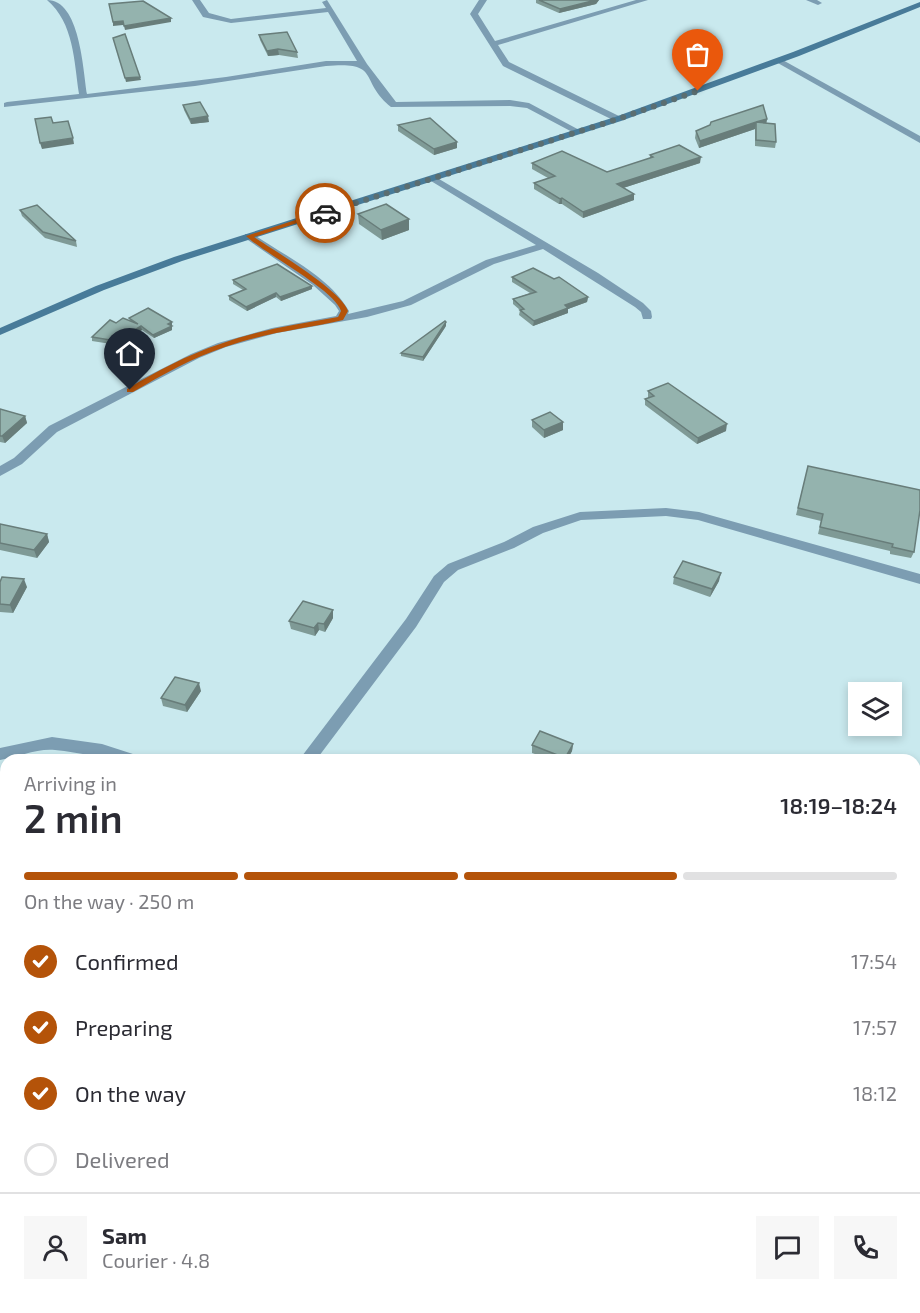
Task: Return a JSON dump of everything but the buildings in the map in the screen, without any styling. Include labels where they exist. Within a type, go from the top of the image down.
[{"type":"street","points":[[51,0],[61,7],[69,20],[83,96]]},
{"type":"street","points":[[196,0],[206,15],[231,21],[330,10]]},
{"type":"street","points":[[324,0],[363,64],[370,71],[384,99],[394,105],[492,102],[519,104],[545,113],[579,132]]},
{"type":"street","points":[[483,0],[474,14],[506,64],[618,119]]},
{"type":"street","points":[[492,44],[644,0]]},
{"type":"street","points":[[0,332],[123,279],[249,236],[618,119],[779,60],[920,4]]},
{"type":"street","points":[[779,60],[920,140]]},
{"type":"street","points":[[6,105],[255,76],[331,63],[363,64]]},
{"type":"street","points":[[434,179],[546,245],[639,304],[646,311],[647,317]]},
{"type":"street","points":[[249,236],[329,292],[342,304],[344,311],[341,318]]},
{"type":"street","points":[[0,472],[18,461],[53,429],[195,356],[222,345],[276,330],[407,303],[490,262],[546,245]]},
{"type":"street","points":[[312,754],[411,623],[439,579],[453,567],[509,545],[538,530],[580,516],[666,512],[699,516],[920,579]]},
{"type":"street","points":[[0,754],[52,743],[102,750],[113,754]]},
{"type":"way so far","points":[[325,213],[698,91]]},
{"type":"route","points":[[130,390],[167,369],[222,345],[276,330],[341,318],[344,311],[342,304],[329,292],[249,236],[325,213]]}]
